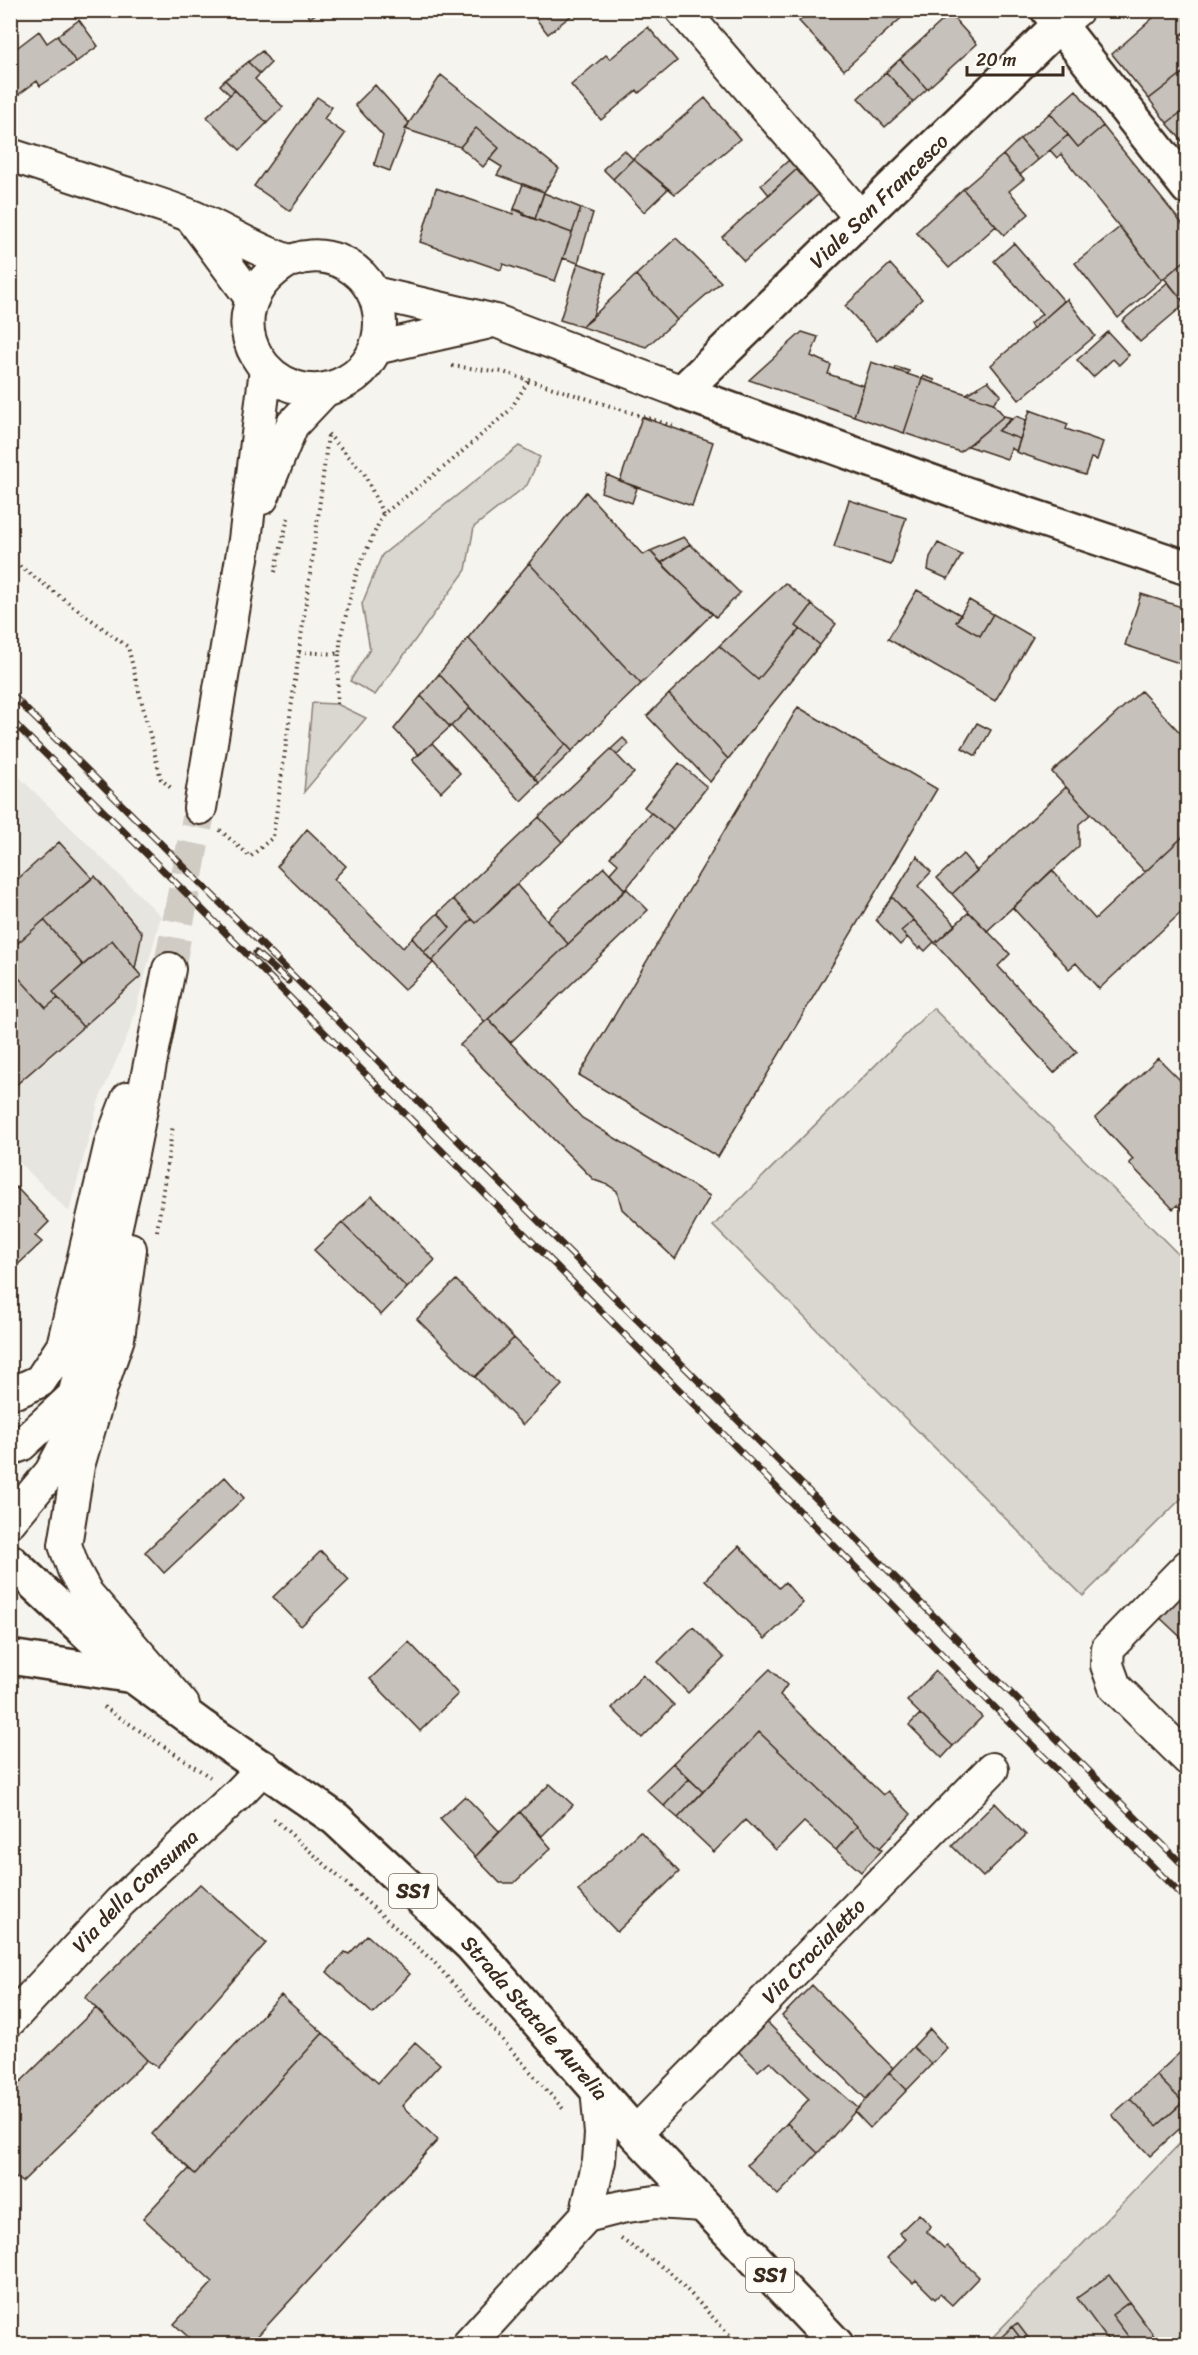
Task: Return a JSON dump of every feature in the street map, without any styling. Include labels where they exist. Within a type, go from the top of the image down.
[{"type":"main road","name":"Viale San Francesco","points":[[682,392],[861,218],[1061,15]]},
{"type":"main road","points":[[1061,15],[1188,189]]},
{"type":"main road","points":[[682,392],[954,490],[1188,568]]},
{"type":"main road","name":"Strada Statale Aurelia","points":[[10,1561],[133,1676],[336,1819],[471,1945],[635,2133],[836,2344]]},
{"type":"main road","name":"Strada Statale Aurelia","points":[[10,1657],[133,1676]]},
{"type":"street","points":[[682,10],[861,218]]},
{"type":"street","points":[[10,155],[190,215],[288,261]]},
{"type":"street","points":[[190,215],[252,299]]},
{"type":"street","points":[[308,256],[328,258],[346,264],[362,277],[374,293],[381,320],[376,348],[364,367],[347,381],[326,389],[304,389],[293,386],[283,382],[266,369],[254,354],[248,336],[247,317],[252,299],[260,283],[273,270],[288,261],[308,256]]},
{"type":"street","points":[[374,293],[496,321],[682,392]]},
{"type":"street","points":[[376,348],[496,321]]},
{"type":"street","points":[[200,808],[245,540],[266,369]]},
{"type":"street","points":[[245,540],[291,425],[326,389]]},
{"type":"street","points":[[10,1449],[21,1445],[74,1396],[100,1296],[130,1164],[169,969]]},
{"type":"street","points":[[10,1392],[18,1391],[40,1381],[63,1346],[111,1143],[159,1015]]},
{"type":"street","points":[[10,1521],[51,1472],[76,1425],[102,1384],[118,1338],[130,1249],[130,1164]]},
{"type":"street","name":"Strada Statale Aurelia","points":[[102,1384],[78,1466],[65,1545],[74,1570],[87,1594],[201,1726]]},
{"type":"street","points":[[1188,1566],[1108,1648],[1107,1665],[1115,1687],[1188,1759]]},
{"type":"street","name":"Via della Consuma","points":[[10,2020],[120,1902],[237,1795],[264,1767]]},
{"type":"street","name":"Via Crocialetto","points":[[635,2133],[992,1769]]},
{"type":"street","points":[[469,2344],[586,2216],[599,2161],[602,2134],[597,2088]]},
{"type":"street","points":[[586,2216],[654,2202],[703,2205]]},
{"type":"path","points":[[443,367],[455,366],[503,372],[674,427]]},
{"type":"path","points":[[337,704],[341,634],[357,571],[383,514],[448,464],[510,410],[529,380]]},
{"type":"path","points":[[322,442],[333,426]]},
{"type":"path","points":[[328,434],[364,473],[383,514]]},
{"type":"path","points":[[275,573],[288,515]]},
{"type":"path","points":[[299,652],[339,654]]},
{"type":"path","points":[[96,1701],[273,1818],[434,1962],[565,2110],[568,2120]]},
{"type":"path","points":[[586,2216],[670,2272],[738,2344]]},
{"type":"shaded area","points":[[519,446],[540,457],[527,485],[474,527],[466,570],[375,695],[350,681],[370,649],[362,604],[382,555]]},
{"type":"shaded area","points":[[312,703],[337,704],[366,718],[304,792]]},
{"type":"shaded area","points":[[10,768],[161,916],[131,1027],[99,1100],[69,1212],[11,1156]]},
{"type":"shaded area","points":[[933,1008],[1187,1263],[1187,1493],[1083,1596],[713,1226]]},
{"type":"shaded area","points":[[1187,2136],[1187,2344],[986,2344]]},
{"type":"building","points":[[305,10],[321,10],[310,18]]},
{"type":"building","points":[[529,10],[578,10],[548,34]]},
{"type":"building","points":[[811,10],[910,10],[844,70],[799,21]]},
{"type":"building","points":[[1162,10],[1188,10],[1188,29],[1180,36],[1188,46],[1188,69],[1149,99],[1112,54]]},
{"type":"building","points":[[950,14],[977,44],[927,89],[900,59]]},
{"type":"building","points":[[79,20],[98,46],[76,62],[57,36]]},
{"type":"building","points":[[648,27],[677,61],[639,93],[637,90],[601,120],[571,85],[606,55],[610,59]]},
{"type":"building","points":[[39,31],[47,43],[57,36],[76,62],[40,86],[37,81],[18,95],[10,85],[10,53]]},
{"type":"building","points":[[1183,33],[1188,39],[1188,46],[1180,36]]},
{"type":"building","points":[[262,51],[271,63],[260,74],[248,62]]},
{"type":"building","points":[[900,59],[927,89],[913,102],[886,72]]},
{"type":"building","points":[[248,62],[260,74],[255,79],[283,107],[267,123],[225,80]]},
{"type":"building","points":[[1188,69],[1188,107],[1167,123],[1149,99]]},
{"type":"building","points":[[886,72],[913,102],[885,127],[858,98]]},
{"type":"building","points":[[441,75],[559,169],[544,192],[497,175],[502,167],[489,159],[499,148],[476,128],[460,147],[405,129]]},
{"type":"building","points":[[225,80],[235,90],[230,95],[220,85]]},
{"type":"building","points":[[375,85],[409,123],[390,171],[374,165],[383,136],[355,105]]},
{"type":"building","points":[[235,90],[267,123],[240,150],[207,117]]},
{"type":"building","points":[[1076,90],[1103,126],[1078,147],[1050,113]]},
{"type":"building","points":[[317,97],[332,107],[324,119],[345,134],[290,211],[254,186]]},
{"type":"building","points":[[705,98],[740,139],[675,194],[633,159]]},
{"type":"building","points":[[1188,107],[1188,140],[1184,143],[1167,123]]},
{"type":"building","points":[[1050,113],[1068,135],[1038,160],[1020,139]]},
{"type":"building","points":[[1103,126],[1188,231],[1188,258],[1162,280],[1061,154],[1057,158],[1050,150],[1068,135],[1078,147]]},
{"type":"building","points":[[476,128],[499,148],[483,167],[460,147]]},
{"type":"building","points":[[1020,139],[1038,160],[1020,175],[1003,155]]},
{"type":"building","points":[[624,150],[633,159],[613,179],[603,169]]},
{"type":"building","points":[[1003,155],[1024,179],[1009,191],[1029,214],[1004,235],[963,189]]},
{"type":"building","points":[[633,159],[668,189],[644,212],[613,179]]},
{"type":"building","points":[[789,160],[797,169],[769,195],[761,185]]},
{"type":"building","points":[[797,169],[819,194],[744,261],[722,237]]},
{"type":"building","points":[[523,184],[544,192],[535,219],[514,209]]},
{"type":"building","points":[[436,188],[513,214],[514,209],[524,212],[523,215],[572,233],[555,281],[503,264],[501,270],[420,242]]},
{"type":"building","points":[[963,189],[996,226],[949,268],[916,232]]},
{"type":"building","points":[[544,193],[581,208],[572,233],[535,219]]},
{"type":"building","points":[[581,208],[593,213],[578,263],[563,258]]},
{"type":"building","points":[[1120,227],[1162,280],[1118,318],[1075,263]]},
{"type":"building","points":[[676,238],[721,282],[677,320],[636,275]]},
{"type":"building","points":[[1014,243],[1064,301],[1033,329],[1030,324],[1042,314],[994,261]]},
{"type":"building","points":[[1188,258],[1188,307],[1164,278]]},
{"type":"building","points":[[578,263],[606,273],[592,319],[582,327],[560,320]]},
{"type":"building","points":[[890,264],[922,299],[877,341],[845,306]]},
{"type":"building","points":[[636,275],[677,320],[646,347],[582,327]]},
{"type":"building","points":[[1168,282],[1185,304],[1140,342],[1122,321]]},
{"type":"building","points":[[1067,299],[1095,336],[1019,400],[991,365]]},
{"type":"building","points":[[802,332],[818,337],[811,356],[831,365],[828,374],[864,386],[854,416],[749,380]]},
{"type":"building","points":[[1108,332],[1129,355],[1119,365],[1113,359],[1093,377],[1077,360]]},
{"type":"building","points":[[871,362],[922,379],[904,433],[854,416]]},
{"type":"building","points":[[896,367],[909,371],[908,374],[895,370]]},
{"type":"building","points":[[923,376],[935,380],[934,383],[922,379]]},
{"type":"building","points":[[922,379],[993,403],[1004,416],[960,452],[904,433]]},
{"type":"building","points":[[988,381],[1001,395],[993,403],[966,394]]},
{"type":"building","points":[[1030,410],[1068,424],[1066,429],[1103,442],[1097,460],[1091,458],[1085,475],[1016,452]]},
{"type":"building","points":[[1004,416],[1012,418],[998,431],[1020,439],[1016,451],[1011,448],[1007,459],[968,446]]},
{"type":"building","points":[[1016,416],[1026,420],[1020,439],[998,431]]},
{"type":"building","points":[[642,417],[713,442],[692,506],[620,481]]},
{"type":"building","points":[[607,475],[637,488],[632,503],[601,492]]},
{"type":"building","points":[[586,492],[643,555],[650,551],[712,614],[641,684],[529,563]]},
{"type":"building","points":[[849,500],[906,518],[891,565],[834,547]]},
{"type":"building","points":[[684,537],[690,544],[661,563],[650,551]]},
{"type":"building","points":[[938,543],[962,555],[948,579],[928,570],[930,557]]},
{"type":"building","points":[[690,544],[740,593],[716,617],[661,563]]},
{"type":"building","points":[[529,563],[641,684],[572,751],[468,638]]},
{"type":"building","points":[[785,583],[812,605],[796,626],[800,629],[758,680],[719,646]]},
{"type":"building","points":[[917,590],[961,615],[956,622],[980,636],[993,614],[1033,637],[995,701],[888,639]]},
{"type":"building","points":[[1141,594],[1188,609],[1188,666],[1125,645]]},
{"type":"building","points":[[969,600],[993,614],[980,636],[956,622]]},
{"type":"building","points":[[812,605],[836,624],[820,645],[796,626]]},
{"type":"building","points":[[800,629],[820,645],[728,759],[669,694],[719,646],[758,680]]},
{"type":"building","points":[[468,638],[566,744],[534,777],[439,674]]},
{"type":"building","points":[[439,674],[470,708],[450,727],[421,696]]},
{"type":"building","points":[[1141,691],[1188,741],[1188,832],[1145,872],[1052,772]]},
{"type":"building","points":[[669,694],[728,759],[710,782],[647,716]]},
{"type":"building","points":[[421,696],[450,727],[419,755],[394,729]]},
{"type":"building","points":[[798,707],[937,789],[718,1157],[579,1075]]},
{"type":"building","points":[[470,708],[539,783],[521,801],[451,726]]},
{"type":"building","points":[[977,723],[991,730],[976,756],[962,748]]},
{"type":"building","points":[[623,738],[629,744],[617,755],[611,749]]},
{"type":"building","points":[[432,743],[460,773],[441,792],[412,760]]},
{"type":"building","points":[[566,744],[572,751],[539,783],[534,777]]},
{"type":"building","points":[[611,749],[634,773],[562,842],[539,817]]},
{"type":"building","points":[[679,763],[707,787],[673,830],[644,807]]},
{"type":"building","points":[[1066,787],[1091,814],[1079,824],[1079,846],[987,931],[952,894]]},
{"type":"building","points":[[651,813],[673,830],[625,890],[610,873],[618,864],[610,857]]},
{"type":"building","points":[[539,817],[562,842],[476,923],[453,899]]},
{"type":"building","points":[[307,829],[346,866],[334,879],[403,948],[412,938],[433,963],[404,990],[277,866]]},
{"type":"building","points":[[1188,832],[1188,906],[1099,989],[1076,963],[1069,969],[1013,908],[1052,870],[1095,919]]},
{"type":"building","points":[[59,842],[92,878],[19,942],[10,932],[10,886]]},
{"type":"building","points":[[963,854],[977,871],[952,894],[937,878]]},
{"type":"building","points":[[917,856],[931,872],[918,886],[956,925],[935,943],[892,897]]},
{"type":"building","points":[[604,867],[625,890],[568,944],[547,920]]},
{"type":"building","points":[[95,876],[142,933],[135,969],[112,940],[83,965],[44,920]]},
{"type":"building","points":[[516,884],[568,944],[485,1022],[432,961],[472,919],[476,923]]},
{"type":"building","points":[[627,889],[648,910],[510,1043],[488,1019]]},
{"type":"building","points":[[892,897],[914,920],[901,931],[907,938],[900,945],[876,920]]},
{"type":"building","points":[[453,899],[472,919],[432,961],[424,952],[450,928],[438,913]]},
{"type":"building","points":[[969,912],[1010,954],[998,966],[1077,1052],[1054,1073],[935,943]]},
{"type":"building","points":[[438,913],[450,928],[424,952],[412,938]]},
{"type":"building","points":[[44,920],[83,965],[53,992],[58,998],[46,1008],[10,968],[10,950]]},
{"type":"building","points":[[914,920],[934,942],[925,951],[921,947],[919,949],[901,931]]},
{"type":"building","points":[[10,932],[19,942],[10,950]]},
{"type":"building","points":[[112,940],[141,976],[83,1027],[53,992]]},
{"type":"building","points":[[10,968],[46,1008],[58,998],[83,1027],[10,1090]]},
{"type":"building","points":[[488,1019],[582,1118],[710,1196],[675,1259],[622,1209],[617,1191],[594,1180],[460,1045]]},
{"type":"building","points":[[1158,1058],[1188,1088],[1188,1216],[1177,1205],[1173,1209],[1129,1163],[1133,1159],[1095,1118]]},
{"type":"building","points":[[16,1187],[49,1222],[35,1236],[42,1242],[10,1272],[10,1193]]},
{"type":"building","points":[[372,1196],[435,1260],[407,1288],[342,1223]]},
{"type":"building","points":[[342,1223],[407,1288],[381,1315],[314,1250]]},
{"type":"building","points":[[456,1280],[514,1338],[475,1377],[417,1319]]},
{"type":"building","points":[[514,1338],[562,1385],[523,1425],[475,1377]]},
{"type":"building","points":[[225,1477],[244,1498],[164,1573],[145,1552]]},
{"type":"building","points":[[739,1546],[779,1588],[785,1582],[803,1603],[765,1639],[705,1580]]},
{"type":"building","points":[[321,1551],[349,1580],[301,1626],[273,1597]]},
{"type":"building","points":[[1188,1580],[1188,1644],[1156,1614]]},
{"type":"building","points":[[693,1627],[724,1658],[688,1693],[658,1662]]},
{"type":"building","points":[[409,1642],[458,1694],[420,1731],[370,1679]]},
{"type":"building","points":[[770,1669],[787,1685],[780,1695],[883,1795],[888,1791],[911,1814],[880,1848],[759,1732],[703,1792],[673,1763]]},
{"type":"building","points":[[936,1671],[982,1717],[953,1746],[907,1701]]},
{"type":"building","points":[[643,1675],[674,1705],[642,1738],[612,1708]]},
{"type":"building","points":[[920,1714],[953,1746],[942,1758],[909,1725]]},
{"type":"building","points":[[759,1732],[857,1826],[836,1850],[804,1822],[776,1850],[745,1820],[714,1852],[678,1818]]},
{"type":"building","points":[[673,1763],[689,1779],[664,1806],[646,1789]]},
{"type":"building","points":[[689,1779],[703,1792],[678,1818],[664,1806]]},
{"type":"building","points":[[550,1784],[573,1805],[542,1836],[520,1812]]},
{"type":"building","points":[[465,1796],[499,1831],[475,1857],[440,1819]]},
{"type":"building","points":[[995,1803],[1026,1835],[983,1877],[952,1846]]},
{"type":"building","points":[[520,1812],[551,1848],[514,1883],[500,1883],[475,1857]]},
{"type":"building","points":[[857,1826],[882,1850],[861,1872],[836,1850]]},
{"type":"building","points":[[640,1831],[679,1872],[617,1932],[578,1891]]},
{"type":"building","points":[[200,1884],[266,1943],[157,2067],[147,2060],[85,1997]]},
{"type":"building","points":[[367,1935],[410,1974],[373,2014],[327,1972],[345,1952],[349,1954]]},
{"type":"building","points":[[812,1985],[893,2068],[866,2099],[782,2016]]},
{"type":"building","points":[[281,1995],[323,2033],[195,2174],[152,2134]]},
{"type":"building","points":[[96,2008],[147,2060],[22,2182],[10,2174],[10,2092]]},
{"type":"building","points":[[763,2018],[815,2070],[858,2108],[818,2153],[787,2123],[809,2099],[770,2061],[758,2071],[735,2048]]},
{"type":"building","points":[[930,2029],[947,2048],[932,2064],[913,2047]]},
{"type":"building","points":[[323,2033],[378,2083],[415,2042],[440,2064],[402,2106],[438,2140],[250,2344],[196,2344],[174,2324],[213,2282],[143,2218],[189,2169],[195,2174]]},
{"type":"building","points":[[1188,2045],[1188,2098],[1183,2102],[1156,2075]]},
{"type":"building","points":[[913,2047],[932,2064],[907,2090],[889,2072]]},
{"type":"building","points":[[889,2072],[907,2090],[870,2128],[855,2112]]},
{"type":"building","points":[[1156,2075],[1183,2102],[1157,2126],[1130,2099]]},
{"type":"building","points":[[1188,2098],[1188,2121],[1150,2156],[1112,2115],[1130,2099],[1157,2126]]},
{"type":"building","points":[[787,2123],[818,2153],[778,2195],[747,2165]]},
{"type":"building","points":[[919,2214],[931,2226],[926,2231],[944,2248],[947,2246],[979,2277],[952,2305],[940,2294],[935,2299],[916,2280],[913,2283],[887,2258],[905,2239],[899,2233]]},
{"type":"building","points":[[1109,2275],[1129,2302],[1112,2315],[1134,2344],[1111,2344],[1077,2298]]},
{"type":"building","points":[[1129,2302],[1160,2344],[1134,2344],[1112,2315]]},
{"type":"building","points":[[1017,2323],[1033,2344],[1025,2344],[1012,2327]]},
{"type":"building","points":[[1012,2327],[1025,2344],[994,2344]]},
{"type":"tunnel","points":[[169,969],[200,808]]},
{"type":"railway","points":[[10,693],[1188,1870]]},
{"type":"railway","points":[[10,719],[170,877],[1188,1902]]},
{"type":"railway","points":[[256,953],[288,981]]}]
